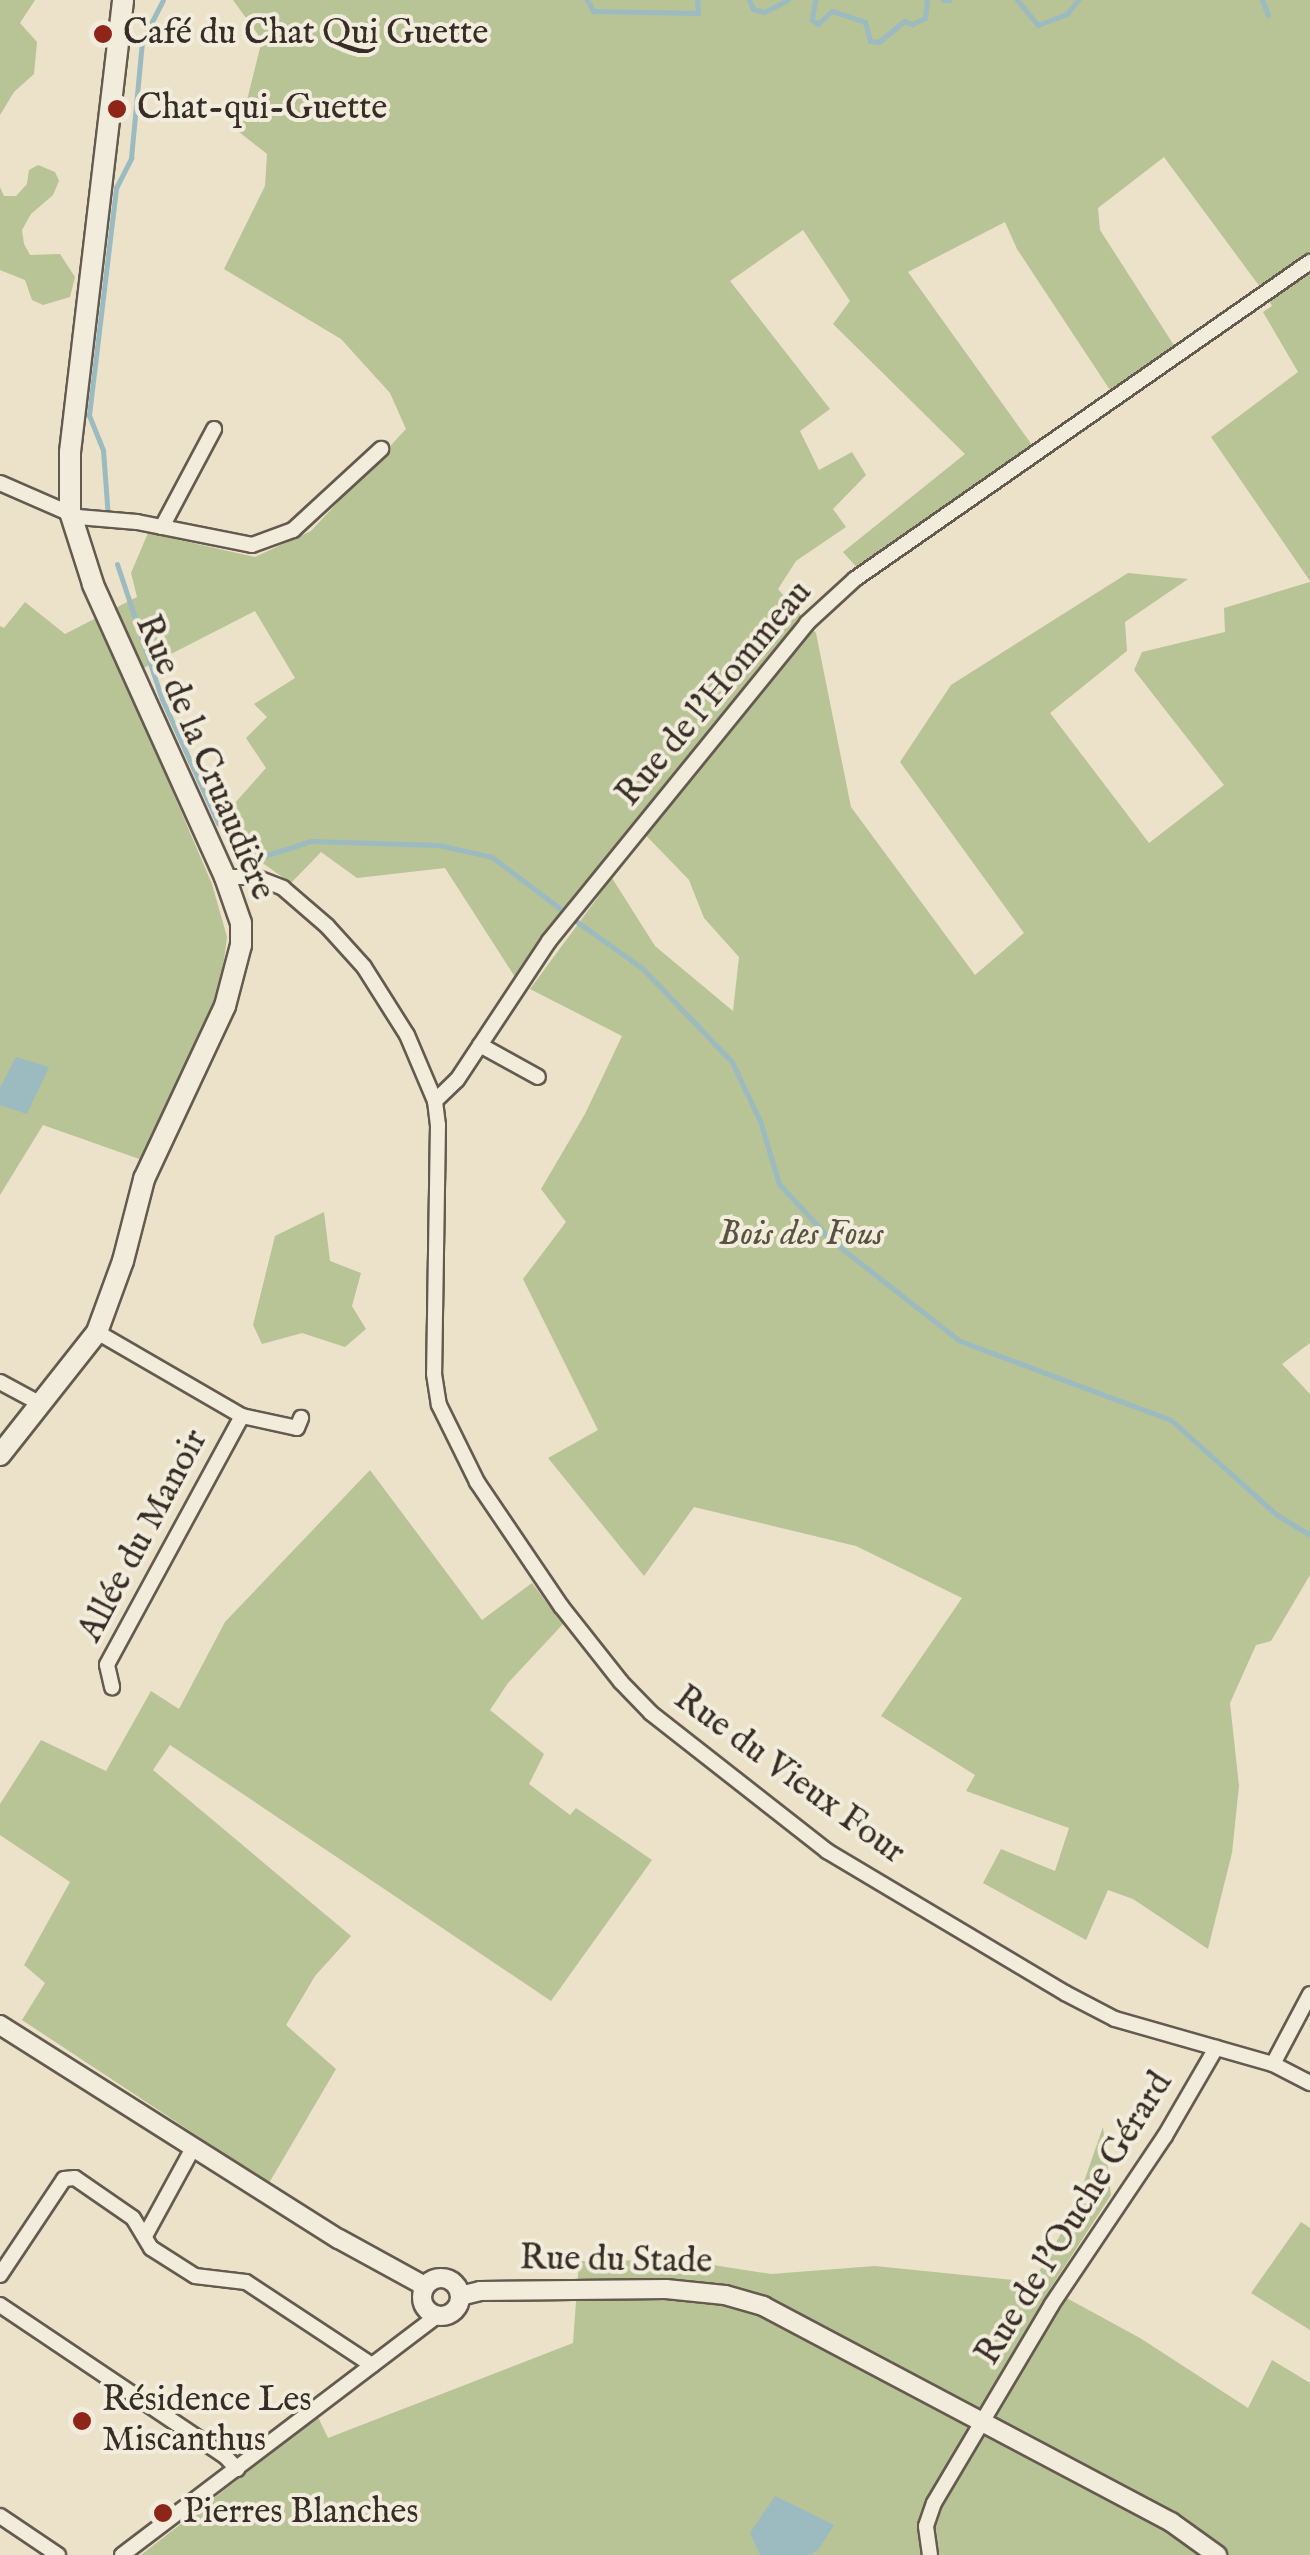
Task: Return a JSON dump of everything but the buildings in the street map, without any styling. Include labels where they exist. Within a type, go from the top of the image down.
[{"type":"main road","points":[[104,176],[102,154],[123,0]]},
{"type":"main road","points":[[104,176],[138,0]]},
{"type":"main road","name":"Rue de la Cruaudière","points":[[0,1454],[97,1332],[117,1279],[144,1179],[238,968],[240,924],[225,877],[93,584],[70,512],[70,452],[104,176]]},
{"type":"street","name":"Rue de l'Hommeau","points":[[434,1101],[457,1080],[549,941],[806,623],[855,579],[1310,262]]},
{"type":"street","points":[[162,528],[214,429]]},
{"type":"street","points":[[0,483],[70,512],[252,545],[293,530],[381,450]]},
{"type":"street","name":"Rue du Vieux Four","points":[[225,877],[255,878],[283,888],[364,967],[407,1035],[434,1101],[438,1125],[434,1374],[439,1405],[477,1482],[561,1606],[621,1682],[651,1713],[722,1771],[827,1850],[1115,2019],[1273,2064],[1310,2083]]},
{"type":"street","points":[[480,1045],[538,1077]]},
{"type":"street","name":"Allée du Manoir","points":[[97,1332],[242,1416],[297,1428],[301,1418]]},
{"type":"street","points":[[0,1382],[39,1403]]},
{"type":"street","name":"Allée du Manoir","points":[[112,1686],[107,1665],[242,1416]]},
{"type":"street","points":[[1273,2064],[1306,2011],[1310,1994]]},
{"type":"street","points":[[0,2025],[193,2148],[425,2286]]},
{"type":"street","name":"Rue de l'Ouche Gérard","points":[[930,2555],[926,2526],[934,2503],[1216,2048]]},
{"type":"street","points":[[145,2236],[193,2148]]},
{"type":"street","points":[[0,2275],[64,2179],[74,2178],[134,2218],[152,2248],[195,2276],[246,2282],[372,2365]]},
{"type":"street","points":[[122,2555],[437,2316],[453,2312],[460,2296],[446,2278],[425,2286]]},
{"type":"street","points":[[425,2286],[423,2304],[437,2316]]},
{"type":"street","name":"Rue du Stade","points":[[460,2296],[480,2291],[666,2289],[725,2296],[763,2306],[1170,2522],[1216,2555]]},
{"type":"street","points":[[0,2305],[225,2456],[237,2469]]},
{"type":"street","points":[[0,2516],[58,2555]]},
{"type":"green space","points":[[0,0],[35,0],[20,23],[37,42],[34,74],[14,92],[0,115]]},
{"type":"green space","name":"Bois des Fous","points":[[233,0],[1310,0],[1310,581],[1211,437],[1298,372],[1263,312],[1272,306],[1263,291],[1164,157],[1098,208],[1100,230],[1177,350],[1112,393],[1017,249],[1005,222],[908,272],[1032,445],[860,571],[843,552],[965,454],[833,324],[850,301],[803,230],[730,281],[830,409],[800,431],[819,470],[852,452],[866,475],[833,509],[846,527],[796,561],[778,589],[816,633],[851,807],[975,975],[1024,933],[900,762],[951,685],[1128,573],[1188,579],[1125,622],[1127,651],[1050,713],[1149,843],[1224,785],[1134,670],[1142,652],[1225,632],[1224,608],[1310,582],[1310,1343],[1282,1364],[1310,1394],[1310,1575],[1271,1641],[1256,1645],[1230,1703],[1239,1786],[1232,1853],[1208,1949],[1133,1899],[1108,1890],[1086,1940],[983,1883],[1001,1849],[1055,1871],[1069,1828],[966,1791],[975,1775],[881,1716],[962,1598],[856,1546],[694,1507],[644,1576],[548,1458],[598,1430],[523,1279],[566,1222],[541,1189],[585,1114],[622,1036],[530,989],[612,878],[655,946],[733,1011],[739,957],[704,918],[689,880],[634,823],[542,935],[515,977],[445,868],[357,878],[321,852],[291,883],[247,852],[219,821],[266,768],[246,738],[267,717],[254,704],[295,678],[255,611],[124,678],[212,884],[227,937],[219,999],[145,1161],[43,1125],[0,1195],[0,626],[4,628],[25,602],[65,634],[137,597],[131,573],[148,533],[255,557],[311,531],[406,429],[390,393],[341,339],[224,269],[265,186],[267,154],[239,132],[262,40]]},
{"type":"green space","points":[[38,165],[55,172],[59,181],[53,195],[31,214],[22,230],[24,244],[30,255],[60,254],[75,277],[70,297],[43,305],[32,300],[25,280],[0,270],[0,187],[4,196],[16,196],[27,184],[29,170]]},
{"type":"green space","points":[[324,1212],[330,1261],[361,1273],[352,1306],[366,1329],[345,1347],[302,1333],[262,1344],[253,1325],[275,1236]]},
{"type":"green space","points":[[370,1470],[482,1620],[532,1583],[563,1624],[508,1683],[490,1710],[544,1754],[529,1784],[570,1815],[576,1808],[652,1860],[551,2001],[170,1745],[153,1770],[351,1936],[315,1976],[286,2025],[336,2069],[269,2183],[22,2020],[45,1983],[24,1965],[70,1882],[0,1835],[0,1804],[41,1740],[106,1771],[151,1691],[179,1709],[225,1622]]},
{"type":"green space","points":[[1103,2127],[1111,2195],[1050,2289],[1140,2338],[1248,2408],[1272,2360],[1310,2383],[1310,2555],[141,2555],[318,2417],[328,2438],[573,2343],[579,2261],[681,2260],[771,2274],[875,2266],[1033,2282],[1073,2213]]},
{"type":"green space","points":[[1301,2222],[1310,2228],[1310,2330],[1251,2293]]},
{"type":"water","points":[[16,1057],[49,1067],[27,1114],[0,1105],[0,1088]]},
{"type":"water","points":[[775,2496],[834,2525],[818,2550],[810,2555],[760,2555],[750,2533]]},
{"type":"waterway","points":[[108,518],[103,450],[89,415],[116,188],[131,158],[142,41],[163,0]]},
{"type":"waterway","points":[[587,0],[593,11],[698,13],[697,0]]},
{"type":"waterway","points":[[749,0],[753,9],[764,12],[788,0]]},
{"type":"waterway","points":[[815,0],[812,20],[818,24],[832,11],[865,22],[870,41],[879,42],[904,21],[912,24],[925,18],[927,0]]},
{"type":"waterway","points":[[943,0],[949,0]]},
{"type":"waterway","points":[[1017,0],[1038,25],[1067,14],[1078,0]]},
{"type":"waterway","points":[[1262,0],[1268,15]]},
{"type":"waterway","points":[[117,564],[162,699],[218,823],[264,856],[311,841],[438,845],[492,857],[567,914]]},
{"type":"waterway","points":[[576,921],[642,968],[732,1062],[760,1121],[779,1184],[831,1240],[960,1341],[1171,1420],[1277,1515],[1310,1535]]},
{"type":"place","name":"Café du Chat Qui Guette","points":[[103,34]]},
{"type":"place","name":"Chat-qui-Guette","points":[[117,109]]},
{"type":"place","name":"Résidence Les Miscanthus","points":[[82,2421]]},
{"type":"place","name":"Pierres Blanches","points":[[163,2513]]}]
